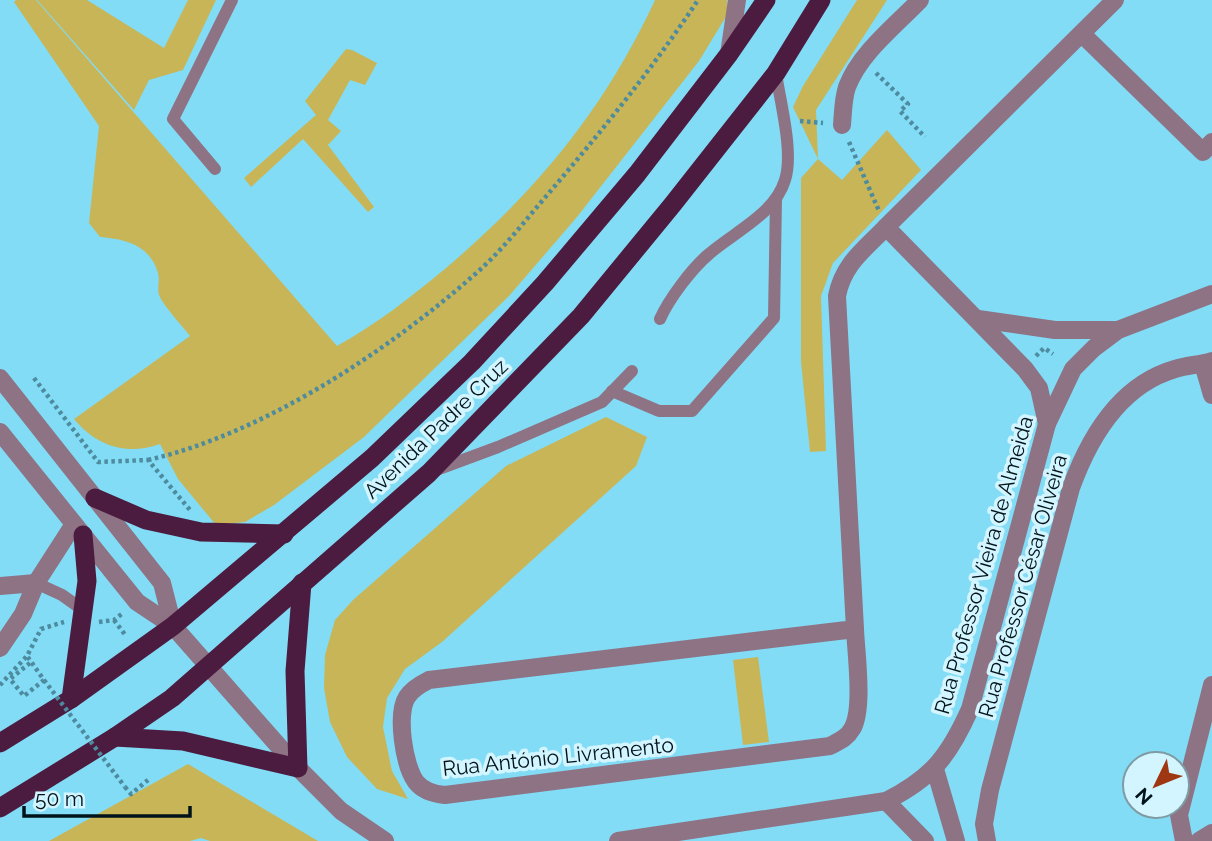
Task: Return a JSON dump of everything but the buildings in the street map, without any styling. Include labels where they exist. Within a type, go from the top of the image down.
[{"type":"highway","name":"Avenida Padre Cruz","points":[[0,743],[71,699],[173,626],[284,534],[392,439],[472,362],[545,283],[637,174],[729,54],[766,0]]},
{"type":"highway","name":"Avenida Padre Cruz","points":[[0,808],[115,737],[172,698],[429,473],[581,316],[776,73],[821,0]]},
{"type":"highway","points":[[95,498],[146,520],[201,532],[284,534]]},
{"type":"highway","points":[[71,699],[85,617],[88,580],[79,529]]},
{"type":"highway","points":[[115,737],[183,741],[298,768],[295,671],[302,583]]},
{"type":"street","name":"Avenida Padre Cruz","points":[[729,54],[737,0]]},
{"type":"street","points":[[842,125],[846,90],[853,75],[863,60],[920,0]]},
{"type":"street","name":"Rua António Livramento","points":[[855,629],[429,680],[413,690],[404,703],[402,720],[408,764],[417,782],[424,789],[445,795],[801,751],[830,746],[846,737],[858,716],[855,629],[836,296],[840,279],[849,265],[1115,0]]},
{"type":"street","points":[[1082,34],[1203,152],[1212,142]]},
{"type":"street","points":[[886,228],[978,319],[1039,388],[1047,424]]},
{"type":"street","name":"Rua Professor Vieira de Almeida","points":[[618,841],[886,801],[912,788],[935,769],[956,740],[970,709],[1047,424],[1073,369],[1094,348],[1118,330],[1212,295]]},
{"type":"street","points":[[978,319],[1055,330],[1118,330]]},
{"type":"street","points":[[1207,363],[1212,395]]},
{"type":"street","name":"Rua Professor César Oliveira","points":[[987,841],[984,824],[989,790],[1071,488],[1083,455],[1121,402],[1143,384],[1174,369],[1207,363]]},
{"type":"street","points":[[0,378],[162,583],[173,626]]},
{"type":"street","points":[[0,432],[137,602],[173,626],[298,768],[341,811],[385,841]]},
{"type":"street","points":[[0,648],[23,614],[36,583],[79,529]]},
{"type":"street","points":[[0,586],[36,583]]},
{"type":"street","points":[[1184,841],[1179,815],[1212,685]]},
{"type":"street","points":[[935,769],[957,841]]},
{"type":"street","points":[[886,801],[925,841]]},
{"type":"street","points":[[1199,841],[1212,833]]},
{"type":"lane","points":[[215,169],[173,119],[232,0]]},
{"type":"lane","points":[[660,319],[707,256],[776,199],[786,179],[787,153],[776,73]]},
{"type":"lane","points":[[612,391],[659,411],[692,411],[774,318],[776,199]]},
{"type":"lane","points":[[429,473],[498,447],[602,402],[632,371]]},
{"type":"lane","points":[[36,583],[62,595],[85,617]]},
{"type":"path","points":[[34,378],[98,462],[148,460],[183,452],[305,396],[367,357],[473,276],[498,251],[579,158],[698,0]]},
{"type":"path","points":[[873,70],[908,104],[900,111],[925,137]]},
{"type":"path","points":[[783,120],[842,125],[886,228]]},
{"type":"path","points":[[1036,357],[1044,348],[1053,354]]},
{"type":"path","points":[[148,460],[198,518],[201,532]]},
{"type":"path","points":[[85,617],[114,620],[129,608]]},
{"type":"path","points":[[114,620],[131,642]]},
{"type":"path","points":[[0,685],[27,656],[41,629],[65,621]]},
{"type":"path","points":[[27,656],[131,794],[148,780]]},
{"type":"path","points":[[30,663],[10,679],[24,696],[44,680]]},
{"type":"shaded area","points":[[36,0],[337,346],[393,310],[446,268],[510,209],[539,178],[566,146],[614,77],[655,0],[727,0],[727,15],[699,61],[577,217],[509,296],[364,437],[274,505],[245,522],[216,525],[178,479],[160,444],[136,449],[113,446],[92,436],[74,419],[190,336],[161,299],[158,292],[158,273],[149,256],[135,245],[100,237],[89,223],[99,126],[14,2]]},
{"type":"shaded area","points":[[37,0],[87,0],[164,48],[188,0],[216,0],[183,70],[149,80],[134,110]]},
{"type":"shaded area","points":[[857,0],[887,0],[816,110],[818,159],[793,107],[803,86]]},
{"type":"shaded area","points":[[346,49],[377,63],[365,85],[350,80],[328,120],[341,131],[328,145],[374,207],[368,212],[303,139],[251,187],[244,178],[316,115],[305,101]]},
{"type":"shaded area","points":[[887,130],[921,170],[833,263],[821,296],[826,451],[810,452],[801,362],[801,178],[818,159],[842,180]]},
{"type":"shaded area","points":[[606,417],[647,437],[636,466],[442,642],[405,669],[387,698],[383,727],[392,771],[408,799],[377,789],[347,757],[330,722],[324,688],[325,655],[335,620],[353,600],[506,466]]},
{"type":"shaded area","points":[[758,657],[769,742],[743,745],[733,660]]},
{"type":"shaded area","points":[[188,764],[318,841],[210,841],[201,838],[190,841],[49,841]]}]
